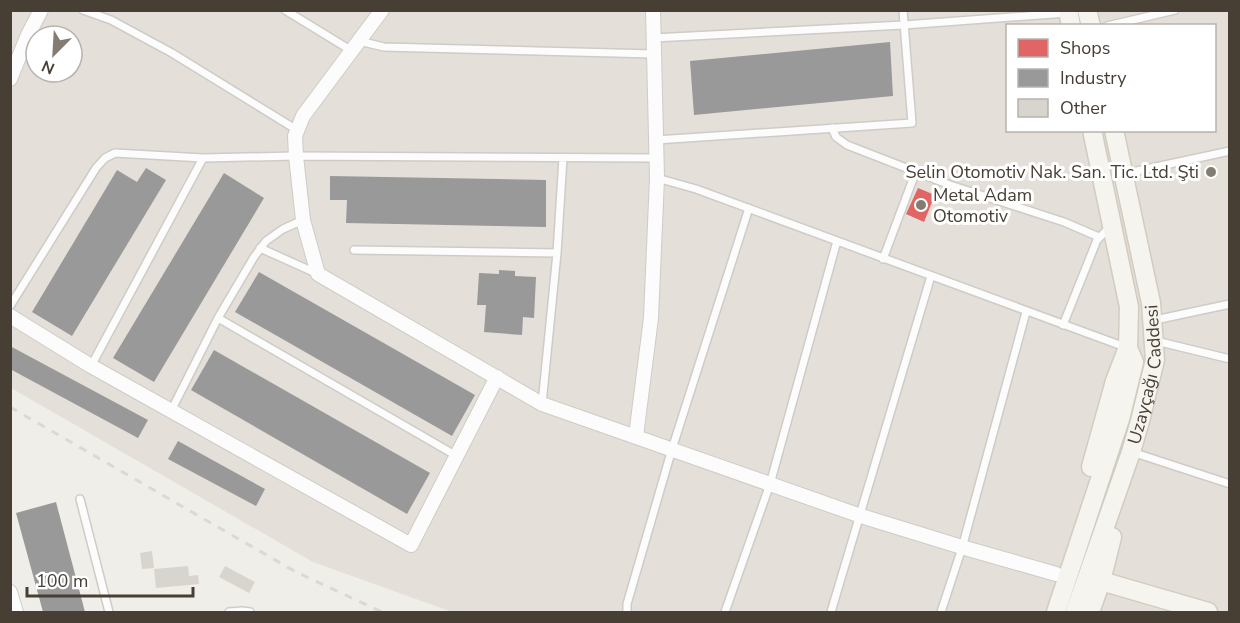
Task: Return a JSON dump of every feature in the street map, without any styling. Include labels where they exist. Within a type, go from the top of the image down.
[{"type":"main road","points":[[1074,14],[1088,24]]},
{"type":"main road","name":"Uzayçağı Caddesi","points":[[1056,612],[1120,419],[1134,362],[1128,348],[1129,307],[1106,234],[1092,132]]},
{"type":"main road","name":"Uzayçağı Caddesi","points":[[1075,612],[1131,452],[1155,360],[1151,303],[1113,132]]},
{"type":"main road","points":[[1044,612],[1097,450],[1115,381],[1128,348]]},
{"type":"main road","points":[[1090,612],[1101,581],[1131,452]]},
{"type":"main road","points":[[1101,581],[1208,612]]},
{"type":"street","points":[[10,79],[41,10]]},
{"type":"street","points":[[382,10],[303,116],[297,130],[296,156],[303,220],[318,274],[542,404],[861,516],[962,548],[1056,574]]},
{"type":"street","points":[[636,436],[651,318],[657,178],[653,10]]},
{"type":"street","points":[[10,316],[91,366],[411,545],[455,455],[497,377]]},
{"type":"street","points":[[10,592],[16,612]]},
{"type":"lane","points":[[83,10],[111,20],[172,53],[297,130]]},
{"type":"lane","points":[[285,10],[356,46],[654,54]]},
{"type":"lane","points":[[656,140],[912,123],[903,10]]},
{"type":"lane","points":[[1116,24],[1175,10]]},
{"type":"lane","points":[[653,38],[904,25],[1009,14],[1074,14]]},
{"type":"lane","points":[[832,128],[836,137],[843,143],[978,194],[1106,234],[1063,325]]},
{"type":"lane","points":[[1123,174],[1230,151]]},
{"type":"lane","points":[[10,306],[96,168],[105,158],[120,152],[203,158],[296,156],[657,158]]},
{"type":"lane","points":[[91,366],[203,158]]},
{"type":"lane","points":[[542,404],[557,253],[563,158]]},
{"type":"lane","points":[[883,259],[916,171]]},
{"type":"lane","points":[[657,178],[749,208],[1128,348]]},
{"type":"lane","points":[[627,612],[627,604],[672,449],[749,208]]},
{"type":"lane","points":[[171,411],[218,318],[260,248],[283,229],[303,220]]},
{"type":"lane","points":[[725,612],[770,484],[837,241]]},
{"type":"lane","points":[[260,248],[318,274]]},
{"type":"lane","points":[[354,250],[557,253]]},
{"type":"lane","points":[[831,612],[931,276]]},
{"type":"lane","points":[[1152,320],[1230,303]]},
{"type":"lane","points":[[941,612],[962,548],[1026,312]]},
{"type":"lane","points":[[218,318],[455,455]]},
{"type":"lane","points":[[1153,340],[1230,359]]},
{"type":"lane","points":[[1131,452],[1230,483]]},
{"type":"lane","points":[[80,499],[109,612]]},
{"type":"lane","points":[[229,612],[250,612]]},
{"type":"shaded area","points":[[11,11],[1229,11],[1229,612],[452,612],[313,562],[11,388]]},
{"type":"building: Shops","name":"Metal Adam Otomotiv","points":[[918,188],[935,195],[924,222],[906,214]]},
{"type":"building: Industry","points":[[890,42],[893,96],[694,115],[690,61]]},
{"type":"building: Industry","points":[[146,168],[166,180],[72,336],[32,312],[117,170],[137,182]]},
{"type":"building: Industry","points":[[224,173],[264,198],[154,382],[113,358]]},
{"type":"building: Industry","points":[[330,176],[546,180],[546,227],[346,223],[347,200],[330,200]]},
{"type":"building: Industry","points":[[499,270],[515,271],[515,276],[536,277],[534,318],[523,317],[522,335],[484,332],[486,305],[477,305],[479,273],[499,274]]},
{"type":"building: Industry","points":[[259,272],[475,395],[452,436],[235,312]]},
{"type":"building: Industry","points":[[10,346],[148,420],[138,438],[10,369]]},
{"type":"building: Industry","points":[[214,350],[430,473],[407,514],[191,390]]},
{"type":"building: Industry","points":[[178,441],[265,489],[256,506],[168,459]]},
{"type":"building: Industry","points":[[56,502],[85,612],[43,612],[16,513]]},
{"type":"building: Other","points":[[152,551],[154,568],[142,569],[140,553]]},
{"type":"building: Other","points":[[188,566],[189,576],[198,575],[199,584],[156,588],[154,569]]},
{"type":"building: Other","points":[[225,566],[255,582],[249,593],[219,577]]},
{"type":"railway","points":[[10,407],[296,572],[382,612]]},
{"type":"place","name":"Selin Otomotiv Nak. San. Tic. Ltd. Şti","points":[[1211,172]]},
{"type":"place","name":"Metal Adam Otomotiv","points":[[921,205]]}]
